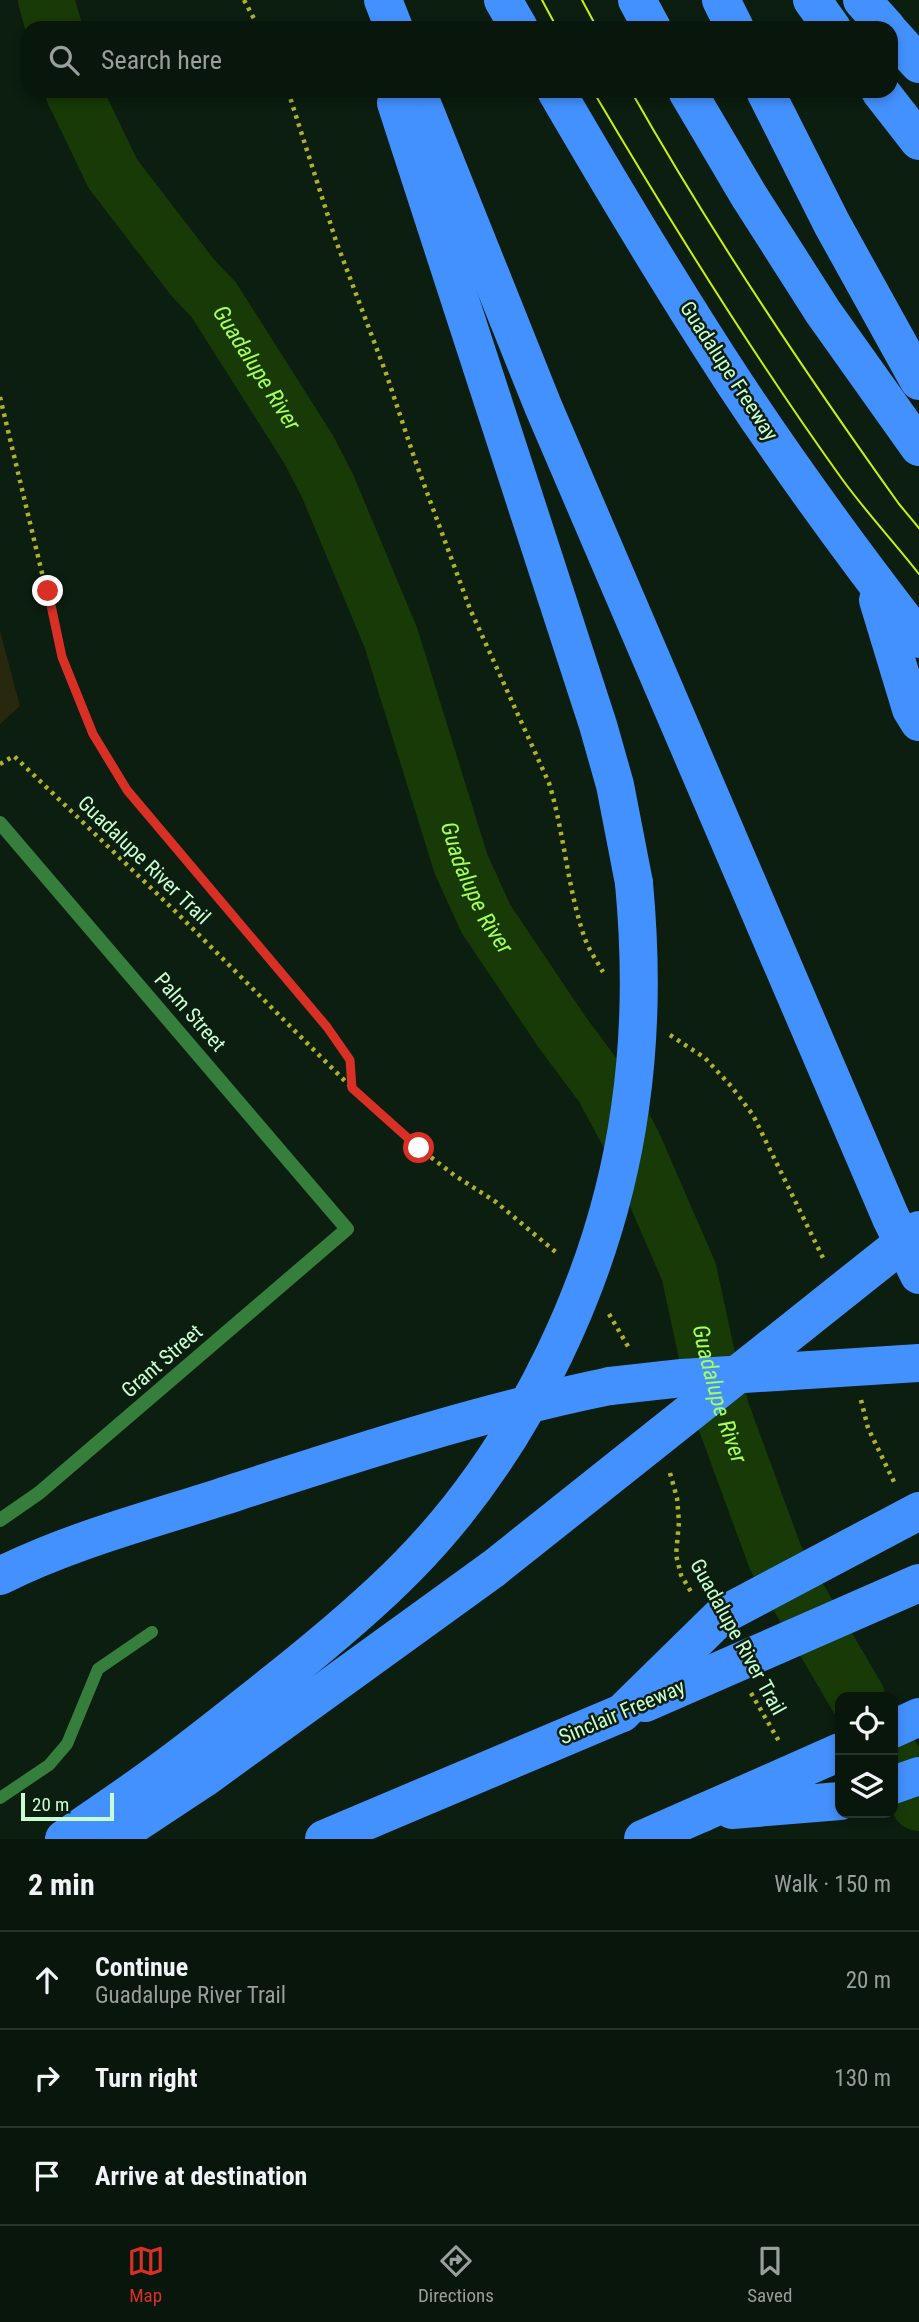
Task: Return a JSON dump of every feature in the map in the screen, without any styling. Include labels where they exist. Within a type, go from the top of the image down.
[{"type":"highway","points":[[366,0],[372,21]]},
{"type":"highway","points":[[383,0],[391,21]]},
{"type":"highway","points":[[503,0],[515,21]]},
{"type":"highway","points":[[637,0],[648,21]]},
{"type":"highway","points":[[721,0],[732,21]]},
{"type":"highway","points":[[812,0],[827,21]]},
{"type":"highway","points":[[862,0],[881,21]]},
{"type":"highway","points":[[898,41],[919,64]]},
{"type":"highway","points":[[64,1839],[162,1771],[315,1650],[408,1566],[432,1539],[481,1479],[542,1378],[579,1297],[620,1165],[630,1108],[639,996],[639,944],[634,883],[615,785],[395,98]]},
{"type":"highway","points":[[420,98],[543,406],[891,1218],[919,1275]]},
{"type":"highway","name":"Guadalupe Freeway","points":[[560,98],[633,222],[734,382],[871,577],[919,639]]},
{"type":"highway","points":[[691,98],[749,196],[823,312],[919,447]]},
{"type":"highway","points":[[769,98],[832,224],[919,381]]},
{"type":"highway","points":[[885,98],[919,141]]},
{"type":"highway","points":[[871,577],[911,709],[919,722]]},
{"type":"highway","points":[[112,1839],[203,1779],[451,1601],[919,1230]]},
{"type":"highway","points":[[0,1576],[64,1548],[407,1436],[549,1398],[610,1386],[682,1378],[919,1363]]},
{"type":"highway","points":[[622,1713],[720,1616],[919,1511]]},
{"type":"highway","name":"Sinclair Freeway","points":[[324,1839],[919,1583]]},
{"type":"highway","points":[[898,1727],[919,1717]]},
{"type":"highway","points":[[643,1839],[835,1754]]},
{"type":"highway","points":[[898,1783],[919,1776]]},
{"type":"highway","points":[[702,1812],[835,1801]]},
{"type":"street","name":"Palm Street","points":[[0,823],[347,1229]]},
{"type":"street","name":"Grant Street","points":[[0,1520],[39,1493],[347,1229]]},
{"type":"lane","points":[[0,1798],[49,1765],[67,1744],[98,1669],[152,1632]]},
{"type":"path","points":[[244,0],[255,21]]},
{"type":"path","points":[[0,397],[62,657],[93,734],[127,790],[327,1027],[350,1060],[352,1088]]},
{"type":"path","name":"Guadalupe River Trail","points":[[0,764],[13,755],[176,912],[352,1088],[419,1148],[496,1202],[558,1255]]},
{"type":"path","points":[[603,1304],[632,1354]]},
{"type":"path","name":"Guadalupe River Trail","points":[[667,1463],[677,1498],[679,1522],[676,1555],[681,1575],[695,1599]]},
{"type":"path","name":"Guadalupe River Trail","points":[[745,1683],[787,1755]]},
{"type":"green space","points":[[0,631],[20,706],[0,724]]},
{"type":"waterway","name":"Guadalupe River","points":[[46,0],[52,21]]},
{"type":"waterway","name":"Guadalupe River","points":[[76,98],[113,174],[193,278],[214,300],[309,450],[328,487],[391,638],[461,864],[486,919],[562,1032],[603,1087],[633,1143],[689,1272],[722,1412],[776,1559],[854,1692]]},
{"type":"waterway","name":"Guadalupe River","points":[[898,1767],[919,1803]]},
{"type":"tram line","points":[[542,0],[553,21]]},
{"type":"tram line","points":[[582,0],[593,21]]},
{"type":"tram line","points":[[597,98],[682,239],[776,384],[851,491],[919,574]]},
{"type":"tram line","points":[[635,98],[759,301],[863,454],[919,528]]},
{"type":"route","points":[[48,591],[62,657],[93,734],[127,790],[327,1027],[350,1060],[352,1088],[419,1148]]}]
